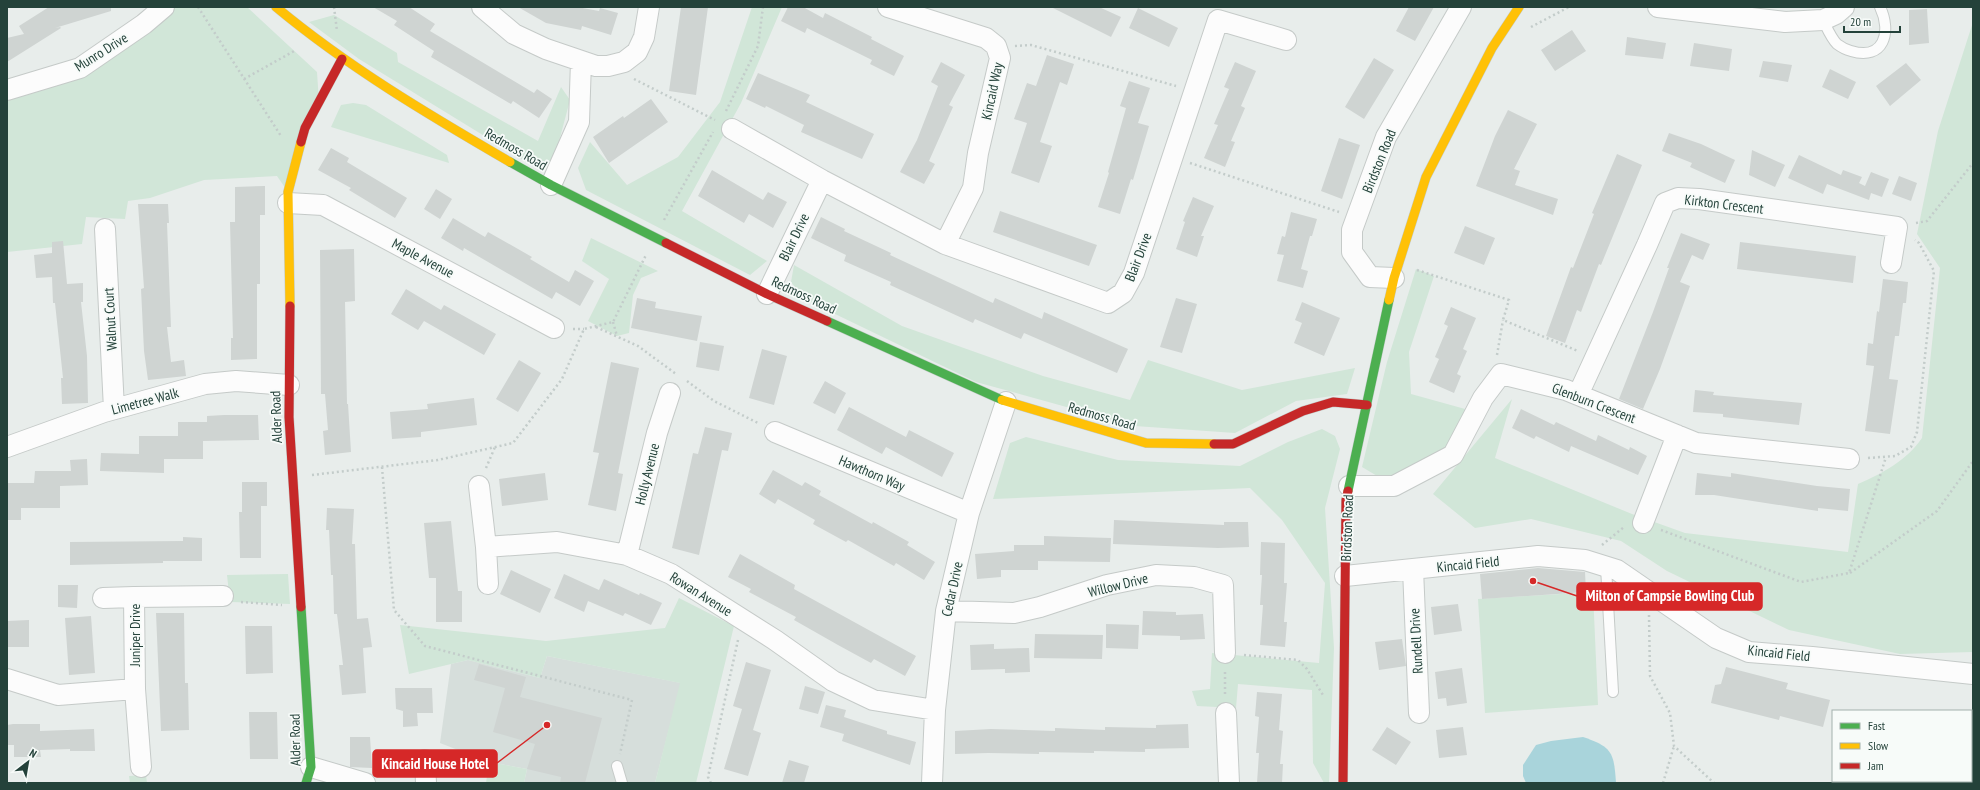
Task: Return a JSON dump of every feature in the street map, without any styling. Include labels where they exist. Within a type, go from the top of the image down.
[{"type":"street","name":"Munro Drive","points":[[7,90],[80,68],[144,24],[164,7]]},
{"type":"street","name":"Redmoss Road","points":[[276,7],[314,39],[342,59],[453,129],[551,185],[767,294],[1006,402],[1146,443],[1233,444],[1303,411],[1333,402],[1366,405]]},
{"type":"street","points":[[482,7],[514,34],[546,49],[596,66],[608,66],[624,62],[637,52],[644,37],[649,7]]},
{"type":"street","name":"Kincaid Way","points":[[888,7],[986,38],[996,46],[1000,58],[978,153],[973,188],[945,244]]},
{"type":"street","name":"Birdston Road","points":[[1396,271],[1370,277],[1352,252],[1352,230],[1386,137],[1461,7]]},
{"type":"street","name":"Birdston Road","points":[[1343,783],[1346,500],[1396,271],[1426,177],[1492,48],[1519,7]]},
{"type":"street","points":[[1658,7],[1786,22],[1823,20],[1836,14],[1844,7]]},
{"type":"street","name":"Blair Drive","points":[[725,126],[822,180],[945,244],[1108,303],[1124,293],[1134,272],[1218,20],[1286,40]]},
{"type":"street","name":"Alder Road","points":[[308,775],[302,606],[288,417],[288,192],[305,128],[342,59]]},
{"type":"street","points":[[551,185],[579,122],[581,61]]},
{"type":"street","name":"Blair Drive","points":[[767,294],[822,180]]},
{"type":"street","name":"Kirkton Crescent","points":[[1578,395],[1665,203],[1678,198],[1699,199],[1897,227]]},
{"type":"street","name":"Maple Avenue","points":[[288,203],[323,205],[554,328]]},
{"type":"street","points":[[1891,264],[1897,227]]},
{"type":"street","name":"Walnut Court","points":[[105,229],[114,409]]},
{"type":"street","name":"Glenburn Crescent","points":[[1349,486],[1394,486],[1453,455],[1483,398],[1501,374],[1566,390],[1696,443],[1850,459]]},
{"type":"street","name":"Limetree Walk","points":[[7,446],[114,409],[205,384],[236,381],[289,385]]},
{"type":"street","name":"Holly Avenue","points":[[627,555],[657,434],[670,393]]},
{"type":"street","name":"Cedar Drive","points":[[932,783],[935,710],[946,610],[969,513],[1006,402]]},
{"type":"street","name":"Hawthorn Way","points":[[775,432],[969,513]]},
{"type":"street","points":[[1643,523],[1676,435]]},
{"type":"street","points":[[479,486],[486,547],[488,584]]},
{"type":"street","name":"Rowan Avenue","points":[[486,547],[557,542],[627,555],[670,574],[775,640],[833,681],[873,700],[935,710]]},
{"type":"street","name":"Kincaid Field","points":[[1345,576],[1538,556],[1585,560],[1617,570],[1716,638],[1749,652],[1812,656],[1973,674]]},
{"type":"street","name":"Rundell Drive","points":[[1413,569],[1419,713]]},
{"type":"street","name":"Willow Drive","points":[[946,610],[1014,613],[1040,607],[1107,585],[1156,575],[1194,577],[1223,585],[1224,653]]},
{"type":"street","name":"Juniper Drive","points":[[142,767],[135,690],[134,597],[223,596]]},
{"type":"street","points":[[103,598],[134,597]]},
{"type":"street","points":[[7,679],[58,695],[135,690]]},
{"type":"street","points":[[1226,713],[1229,783]]},
{"type":"street","points":[[424,760],[426,783]]},
{"type":"street","points":[[308,775],[365,783]]},
{"type":"lane","points":[[1823,20],[1829,33],[1838,45],[1859,53],[1869,52],[1878,47],[1883,41],[1886,31],[1885,18],[1880,7]]},
{"type":"lane","points":[[1606,567],[1613,692]]},
{"type":"lane","points":[[617,766],[622,783]]},
{"type":"path","points":[[198,7],[297,160]]},
{"type":"path","points":[[244,79],[314,39]]},
{"type":"path","points":[[996,46],[1031,45],[1194,91]]},
{"type":"path","points":[[608,66],[725,126]]},
{"type":"path","points":[[1172,157],[1357,218]]},
{"type":"path","points":[[1897,227],[1927,221],[1973,163]]},
{"type":"path","points":[[1850,459],[1895,456],[1911,447],[1917,432],[1934,271],[1919,243],[1897,227]]},
{"type":"path","points":[[617,336],[613,322],[654,238]]},
{"type":"path","points":[[1396,271],[1509,300],[1503,320],[1497,356]]},
{"type":"path","points":[[1503,320],[1595,358]]},
{"type":"path","points":[[293,477],[438,460],[513,443],[562,379],[584,330],[613,322]]},
{"type":"path","points":[[479,486],[495,447]]},
{"type":"path","points":[[1849,573],[1886,457]]},
{"type":"path","points":[[1585,560],[1633,520],[1801,582],[1849,573],[1937,511],[1973,461]]},
{"type":"path","points":[[382,466],[394,610],[425,646],[632,700],[617,766]]},
{"type":"path","points":[[1650,593],[1648,634],[1650,676],[1670,713],[1674,746],[1663,783]]},
{"type":"path","points":[[223,596],[230,602],[302,606]]},
{"type":"path","points":[[711,783],[708,777],[743,620]]},
{"type":"path","points":[[1226,713],[1224,653],[1298,660],[1307,669],[1323,696]]},
{"type":"path","points":[[1674,746],[1714,783]]},
{"type":"shaded area","points":[[547,656],[681,683],[655,783],[524,783],[527,769],[489,762],[440,743],[451,664],[468,660],[540,678]]},
{"type":"green space","points":[[168,7],[247,7],[317,72],[319,102],[288,192],[277,176],[204,180],[150,198],[128,201],[125,219],[86,217],[82,244],[7,252],[7,90],[80,68]]},
{"type":"green space","points":[[752,7],[782,7],[741,103],[682,211],[767,261],[750,275],[586,190],[578,168],[590,142],[627,185],[678,157],[720,102]]},
{"type":"green space","points":[[334,15],[397,53],[398,62],[538,141],[561,87],[570,100],[553,164],[535,167],[359,59],[309,22]]},
{"type":"green space","points":[[1973,22],[1973,652],[1900,654],[1789,630],[1667,571],[1621,541],[1531,519],[1475,528],[1433,494],[1512,399],[1495,458],[1632,514],[1685,533],[1848,552],[1858,484],[1876,476],[1894,465],[1909,453],[1922,438],[1940,268],[1917,234],[1938,131]]},
{"type":"green space","points":[[353,103],[366,105],[447,155],[449,163],[331,127],[341,105]]},
{"type":"green space","points":[[591,238],[658,271],[641,278],[633,295],[629,333],[617,336],[588,321],[609,279],[582,261]]},
{"type":"green space","points":[[794,265],[902,326],[1043,376],[1130,400],[1148,360],[1242,390],[1355,368],[1347,394],[1296,401],[1235,433],[1135,426],[976,382],[804,299],[791,282]]},
{"type":"green space","points":[[1416,269],[1434,276],[1409,352],[1411,394],[1476,412],[1453,455],[1394,486],[1362,467],[1387,362]]},
{"type":"green space","points":[[1322,429],[1335,436],[1340,449],[1325,508],[1334,648],[1329,783],[1324,783],[1313,763],[1312,690],[1238,684],[1236,708],[1197,706],[1192,691],[1210,689],[1212,653],[1319,663],[1325,583],[1282,520],[1250,488],[993,499],[1010,443],[1026,437],[1118,460],[1240,466],[1288,442]]},
{"type":"green space","points":[[288,574],[290,604],[230,602],[227,575]]},
{"type":"green space","points":[[1593,592],[1598,705],[1485,713],[1478,599]]},
{"type":"green space","points":[[679,598],[734,626],[696,783],[655,783],[680,683],[547,656],[540,678],[468,660],[409,674],[400,625],[546,641],[665,628]]},
{"type":"green space","points":[[489,762],[527,769],[524,783],[486,783]]},
{"type":"green space","points":[[146,775],[147,783],[130,783],[129,776]]},
{"type":"water","points":[[1583,737],[1600,744],[1610,752],[1614,764],[1616,783],[1526,783],[1523,776],[1523,765],[1536,745],[1551,741]]},
{"type":"building","points":[[49,7],[111,7],[111,11],[55,28],[61,28],[7,62],[7,38],[24,34],[19,26]]},
{"type":"building","points":[[373,7],[409,7],[435,24],[430,31],[534,93],[537,89],[552,99],[539,118],[513,101],[511,104],[431,57],[434,51],[394,25],[397,21]]},
{"type":"building","points":[[518,7],[577,7],[599,11],[600,8],[618,13],[611,35],[582,26],[581,30],[546,23]]},
{"type":"building","points":[[681,7],[708,7],[696,95],[669,91]]},
{"type":"building","points":[[788,7],[803,7],[823,18],[825,13],[872,37],[871,39],[904,56],[894,76],[870,64],[872,60],[807,28],[805,33],[781,21]]},
{"type":"building","points":[[1051,7],[1099,7],[1121,17],[1111,37]]},
{"type":"building","points":[[1409,7],[1434,7],[1415,41],[1396,31]]},
{"type":"building","points":[[1138,8],[1178,28],[1169,47],[1129,28]]},
{"type":"building","points":[[1927,9],[1929,43],[1909,45],[1909,10]]},
{"type":"building","points":[[1572,30],[1586,51],[1555,71],[1541,50]]},
{"type":"building","points":[[1627,37],[1666,43],[1663,59],[1625,55]]},
{"type":"building","points":[[1694,43],[1732,49],[1729,71],[1690,66]]},
{"type":"building","points":[[1047,55],[1074,64],[1067,85],[1060,82],[1040,142],[1052,146],[1039,183],[1011,173],[1027,123],[1014,119],[1027,83],[1036,86]]},
{"type":"building","points":[[1374,58],[1394,70],[1364,119],[1345,107]]},
{"type":"building","points":[[1763,61],[1792,65],[1788,82],[1759,77]]},
{"type":"building","points":[[941,62],[965,75],[949,105],[953,107],[929,161],[935,164],[924,184],[900,172],[917,140],[938,86],[931,82]]},
{"type":"building","points":[[1235,62],[1256,71],[1241,106],[1245,108],[1231,141],[1235,142],[1225,167],[1204,158],[1218,125],[1214,124],[1229,89],[1224,87]]},
{"type":"building","points":[[1906,63],[1921,80],[1890,106],[1876,86]]},
{"type":"building","points":[[1830,69],[1856,82],[1848,99],[1822,87]]},
{"type":"building","points":[[758,73],[810,95],[806,102],[874,134],[862,159],[801,132],[804,125],[766,106],[765,108],[746,99]]},
{"type":"building","points":[[1129,81],[1150,88],[1138,123],[1149,126],[1133,180],[1131,179],[1120,214],[1098,207],[1109,173],[1108,172],[1126,108],[1120,106]]},
{"type":"building","points":[[651,99],[668,122],[609,163],[593,137]]},
{"type":"building","points":[[1508,110],[1537,124],[1514,169],[1520,171],[1515,185],[1558,199],[1553,215],[1476,186],[1495,136]]},
{"type":"building","points":[[1669,133],[1701,144],[1735,160],[1725,183],[1690,167],[1692,163],[1662,151]]},
{"type":"building","points":[[1339,138],[1360,145],[1342,199],[1321,191]]},
{"type":"building","points":[[331,148],[349,158],[347,162],[407,198],[395,218],[349,190],[351,188],[318,170]]},
{"type":"building","points":[[1752,150],[1785,165],[1775,187],[1749,175]]},
{"type":"building","points":[[1617,154],[1642,165],[1601,265],[1599,264],[1581,312],[1577,310],[1565,343],[1546,336],[1571,267],[1573,268],[1594,214],[1592,213]]},
{"type":"building","points":[[1799,155],[1841,175],[1843,170],[1862,177],[1859,183],[1865,186],[1871,172],[1889,179],[1882,197],[1871,193],[1869,200],[1827,184],[1823,194],[1788,178]]},
{"type":"building","points":[[712,170],[763,200],[768,192],[787,202],[773,228],[749,214],[744,223],[698,196]]},
{"type":"building","points":[[1899,176],[1917,183],[1911,201],[1892,194]]},
{"type":"building","points":[[265,186],[265,215],[260,215],[260,284],[257,284],[257,359],[231,360],[231,338],[233,338],[230,222],[235,222],[235,187]]},
{"type":"building","points":[[436,189],[452,199],[440,219],[424,209]]},
{"type":"building","points":[[1193,197],[1214,206],[1201,236],[1204,236],[1197,257],[1176,249],[1185,222],[1183,221]]},
{"type":"building","points":[[138,204],[168,204],[169,223],[167,223],[171,327],[167,327],[171,362],[184,360],[186,376],[148,380],[144,351],[141,289],[144,288]]},
{"type":"building","points":[[1000,211],[1097,245],[1089,266],[993,232]]},
{"type":"building","points":[[1291,212],[1317,219],[1312,236],[1310,236],[1301,269],[1308,271],[1303,288],[1277,281],[1284,255],[1277,254],[1282,236],[1285,237]]},
{"type":"building","points":[[821,217],[845,229],[844,231],[891,253],[890,255],[993,303],[995,298],[1042,319],[1044,312],[1128,349],[1117,373],[1024,333],[1021,339],[975,319],[973,323],[890,285],[891,282],[844,261],[846,255],[811,238]]},
{"type":"building","points":[[453,218],[485,237],[488,232],[532,257],[530,259],[569,282],[575,270],[594,281],[580,306],[556,292],[552,299],[464,248],[463,251],[441,238]]},
{"type":"building","points":[[1465,226],[1495,238],[1484,265],[1454,253]]},
{"type":"building","points":[[1681,233],[1710,244],[1703,260],[1692,255],[1680,282],[1690,286],[1660,369],[1643,409],[1619,399],[1653,312],[1669,268],[1667,268]]},
{"type":"building","points":[[63,241],[67,284],[83,283],[83,302],[81,302],[87,356],[88,403],[62,404],[61,378],[63,378],[55,303],[53,303],[52,277],[36,278],[34,255],[52,253],[52,242]]},
{"type":"building","points":[[1740,242],[1856,256],[1853,283],[1737,269]]},
{"type":"building","points":[[354,249],[355,301],[345,302],[347,404],[351,452],[325,455],[323,431],[328,430],[325,394],[321,394],[320,250]]},
{"type":"building","points":[[1883,279],[1908,282],[1906,303],[1903,303],[1899,336],[1895,336],[1889,379],[1898,380],[1890,434],[1865,431],[1874,366],[1866,365],[1868,343],[1873,344]]},
{"type":"building","points":[[406,289],[441,310],[444,305],[496,334],[484,355],[424,321],[418,330],[391,314]]},
{"type":"building","points":[[637,298],[656,302],[655,308],[702,316],[697,341],[631,328]]},
{"type":"building","points":[[1176,298],[1197,304],[1182,353],[1160,347]]},
{"type":"building","points":[[1302,302],[1340,318],[1324,356],[1294,343],[1302,323],[1295,320]]},
{"type":"building","points":[[1451,307],[1476,318],[1463,349],[1467,351],[1457,374],[1461,376],[1454,393],[1429,382],[1439,359],[1435,357],[1448,326],[1444,324]]},
{"type":"building","points":[[700,342],[724,346],[719,371],[696,367]]},
{"type":"building","points":[[762,349],[787,356],[774,405],[749,398]]},
{"type":"building","points":[[519,360],[541,373],[518,412],[496,399]]},
{"type":"building","points":[[611,362],[639,368],[618,473],[623,474],[616,511],[588,505],[599,453],[593,452]]},
{"type":"building","points":[[825,381],[846,393],[835,414],[813,403]]},
{"type":"building","points":[[1695,390],[1714,392],[1713,395],[1802,403],[1799,425],[1723,417],[1723,414],[1693,412]]},
{"type":"building","points":[[474,398],[477,425],[421,432],[421,437],[392,439],[390,412],[428,409],[427,404]]},
{"type":"building","points":[[849,407],[906,437],[909,430],[954,453],[942,477],[886,447],[882,454],[837,430]]},
{"type":"building","points":[[1521,409],[1554,425],[1556,422],[1596,441],[1598,435],[1629,450],[1630,447],[1647,456],[1638,475],[1571,446],[1569,452],[1536,436],[1534,439],[1512,428]]},
{"type":"building","points":[[258,415],[259,440],[203,441],[203,459],[164,459],[164,473],[100,471],[101,453],[139,454],[139,436],[178,436],[178,422],[207,422],[207,416]]},
{"type":"building","points":[[705,427],[732,433],[728,451],[722,450],[699,555],[672,548],[693,453],[698,454]]},
{"type":"building","points":[[87,459],[88,485],[60,486],[60,508],[21,508],[21,520],[7,520],[7,483],[34,483],[35,471],[71,471],[70,460]]},
{"type":"building","points":[[773,470],[802,486],[805,482],[821,491],[819,495],[909,542],[907,545],[935,562],[924,580],[896,563],[894,566],[848,540],[846,542],[813,524],[815,520],[778,499],[775,504],[759,494]]},
{"type":"building","points":[[545,473],[548,500],[502,506],[499,479]]},
{"type":"building","points":[[1697,473],[1731,477],[1731,473],[1817,486],[1850,489],[1848,511],[1818,508],[1818,511],[1714,495],[1695,495]]},
{"type":"building","points":[[242,482],[267,482],[267,506],[261,506],[261,558],[240,558],[239,512],[242,512]]},
{"type":"building","points":[[327,508],[354,509],[352,544],[355,544],[357,619],[368,618],[372,647],[363,648],[366,693],[342,695],[339,665],[343,665],[337,614],[334,614],[333,575],[331,575],[329,530],[326,530]]},
{"type":"building","points":[[1114,520],[1224,525],[1224,522],[1248,522],[1249,547],[1218,548],[1113,544]]},
{"type":"building","points":[[451,521],[458,591],[462,591],[462,622],[436,622],[436,578],[429,578],[424,523]]},
{"type":"building","points":[[1044,536],[1111,538],[1110,562],[1038,561],[1038,570],[1001,570],[1001,577],[977,579],[975,554],[1014,551],[1014,545],[1044,545]]},
{"type":"building","points":[[183,537],[202,538],[202,561],[70,565],[70,542],[183,541]]},
{"type":"building","points":[[1261,542],[1285,543],[1284,583],[1287,583],[1284,622],[1287,622],[1285,647],[1260,645],[1263,605],[1260,605],[1262,575],[1260,575]]},
{"type":"building","points":[[740,554],[795,585],[794,589],[916,656],[905,676],[874,659],[871,663],[838,645],[794,620],[796,617],[749,592],[751,589],[728,577]]},
{"type":"building","points":[[1538,568],[1585,572],[1586,592],[1482,599],[1480,574]]},
{"type":"building","points":[[511,570],[551,589],[540,613],[500,594]]},
{"type":"building","points":[[564,574],[599,590],[604,579],[639,595],[640,593],[662,603],[651,625],[625,613],[623,616],[588,601],[584,612],[554,598]]},
{"type":"building","points":[[58,585],[78,585],[77,608],[58,607]]},
{"type":"building","points":[[1458,604],[1462,631],[1434,635],[1431,607]]},
{"type":"building","points":[[1143,611],[1176,612],[1176,615],[1203,614],[1205,639],[1180,640],[1180,636],[1142,635]]},
{"type":"building","points":[[156,613],[184,613],[185,683],[188,683],[189,730],[161,731]]},
{"type":"building","points":[[91,616],[95,673],[69,675],[65,618]]},
{"type":"building","points":[[29,620],[29,647],[7,647],[7,621]]},
{"type":"building","points":[[1106,624],[1139,625],[1138,649],[1106,648]]},
{"type":"building","points":[[245,626],[272,626],[273,673],[246,674]]},
{"type":"building","points":[[1035,634],[1103,635],[1102,659],[1034,658]]},
{"type":"building","points":[[1402,639],[1406,666],[1379,670],[1375,642]]},
{"type":"building","points":[[994,644],[994,649],[1029,648],[1030,672],[1005,673],[1005,669],[971,670],[970,645]]},
{"type":"building","points":[[746,662],[771,670],[753,730],[761,733],[748,776],[724,769],[742,709],[733,706]]},
{"type":"building","points":[[479,664],[526,677],[520,697],[602,718],[585,783],[560,783],[561,777],[527,769],[535,744],[493,732],[505,688],[474,680]]},
{"type":"building","points":[[1726,667],[1788,683],[1786,689],[1830,700],[1823,727],[1780,716],[1779,720],[1711,703],[1715,685],[1721,684]]},
{"type":"building","points":[[1462,668],[1467,703],[1447,706],[1446,698],[1438,699],[1435,672]]},
{"type":"building","points":[[805,686],[825,692],[818,714],[799,709]]},
{"type":"building","points":[[395,688],[432,688],[433,713],[417,713],[418,726],[403,727],[403,711],[396,709]]},
{"type":"building","points":[[1257,692],[1282,694],[1279,730],[1283,731],[1280,764],[1283,764],[1282,783],[1257,783],[1259,753],[1256,753],[1259,717],[1255,716]]},
{"type":"building","points":[[826,705],[846,710],[844,717],[887,731],[887,734],[916,742],[910,765],[842,741],[844,734],[820,727]]},
{"type":"building","points":[[249,712],[277,712],[278,759],[250,759]]},
{"type":"building","points":[[40,724],[40,731],[94,729],[95,751],[70,751],[70,749],[40,750],[41,757],[14,757],[14,745],[7,745],[7,725]]},
{"type":"building","points":[[1188,724],[1189,748],[1145,749],[1145,752],[1094,751],[1094,753],[1039,752],[1039,754],[955,754],[955,731],[991,729],[1055,731],[1055,728],[1105,730],[1105,727],[1156,728],[1156,725]]},
{"type":"building","points":[[1387,727],[1411,742],[1396,765],[1372,750]]},
{"type":"building","points":[[1463,727],[1467,755],[1439,758],[1436,730]]},
{"type":"building","points":[[350,737],[370,737],[372,768],[350,767]]},
{"type":"building","points":[[789,760],[809,766],[804,783],[782,783]]},
{"type":"traffic: fast","points":[[510,162],[551,185],[666,243]]},
{"type":"traffic: fast","points":[[1348,491],[1389,300]]},
{"type":"traffic: fast","points":[[827,321],[1002,400]]},
{"type":"traffic: fast","points":[[301,607],[311,767],[306,783]]},
{"type":"traffic: slow","points":[[276,7],[303,29],[360,70],[419,108],[510,162]]},
{"type":"traffic: slow","points":[[1389,300],[1394,278],[1426,177],[1492,48],[1519,7]]},
{"type":"traffic: slow","points":[[290,306],[288,192],[301,142]]},
{"type":"traffic: slow","points":[[1002,400],[1146,443],[1214,444]]},
{"type":"traffic: jam","points":[[301,142],[305,128],[342,59]]},
{"type":"traffic: jam","points":[[666,243],[767,294],[827,321]]},
{"type":"traffic: jam","points":[[290,306],[289,417],[301,607]]},
{"type":"traffic: jam","points":[[1214,444],[1233,444],[1303,411],[1333,402],[1367,405]]},
{"type":"traffic: jam","points":[[1343,783],[1346,500],[1348,491]]},
{"type":"place","name":"Milton of Campsie Bowling Club","points":[[1533,581]]},
{"type":"place","name":"Kincaid House Hotel","points":[[547,725]]}]
